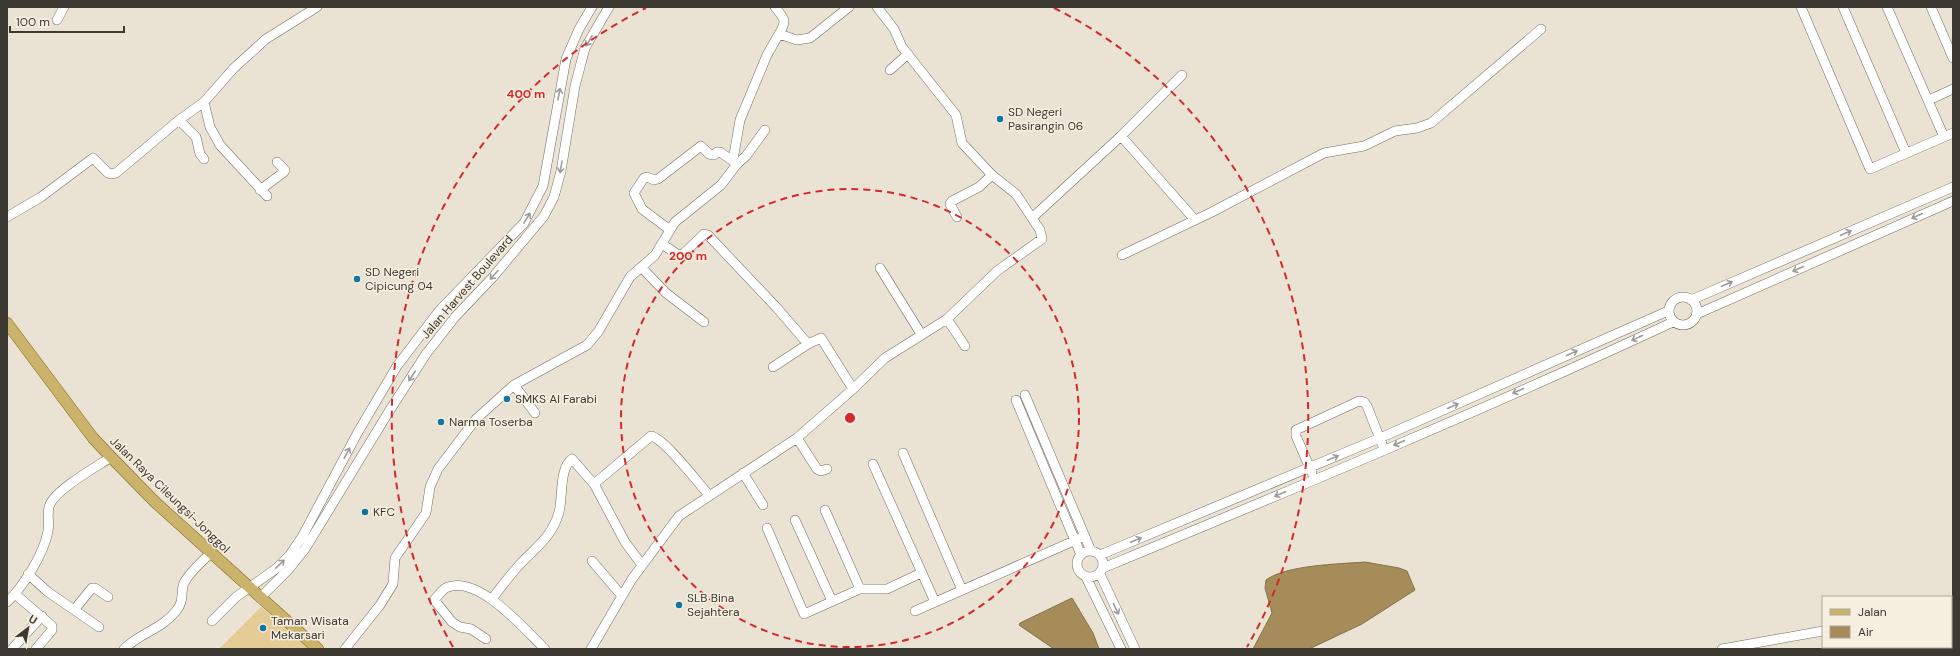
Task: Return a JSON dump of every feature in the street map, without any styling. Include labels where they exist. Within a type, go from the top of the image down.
[{"type":"main road","name":"Jalan Raya Cileungsi-Jonggol","points":[[7,323],[93,438],[111,457],[155,502],[318,649]]},
{"type":"street","points":[[57,20],[64,7]]},
{"type":"street","name":"Jalan Harvest Boulevard","points":[[212,621],[236,597],[277,568],[298,543],[354,439],[397,366],[439,311],[524,223],[538,199],[543,186],[566,59],[579,29],[592,7]]},
{"type":"street","name":"Jalan Harvest Boulevard","points":[[260,598],[289,569],[305,549],[426,354],[455,317],[493,277],[544,216],[554,197],[561,171],[575,86],[585,48],[609,7]]},
{"type":"street","points":[[346,649],[380,605],[393,584],[395,558],[426,513],[430,487],[442,462],[476,419],[514,385],[587,345],[598,332],[630,277],[655,255],[677,220],[721,185],[735,162],[740,120],[772,45],[785,23],[781,14],[775,7]]},
{"type":"street","points":[[779,34],[797,40],[810,38],[849,7]]},
{"type":"street","points":[[591,649],[642,565],[676,519],[709,495],[796,438],[853,389],[885,358],[947,319],[997,271],[1042,239],[1040,230],[1016,194],[992,175],[962,143],[956,115],[902,47],[894,29],[877,7]]},
{"type":"street","points":[[1801,7],[1870,169],[1953,133]]},
{"type":"street","points":[[1843,7],[1906,153]]},
{"type":"street","points":[[1887,7],[1944,137]]},
{"type":"street","points":[[1931,7],[1953,58]]},
{"type":"street","points":[[7,217],[41,197],[93,158],[108,173],[116,173],[179,120],[204,102],[234,68],[266,39],[310,9]]},
{"type":"street","points":[[1122,255],[1195,220],[1324,153],[1364,146],[1396,130],[1417,128],[1431,123],[1542,29]]},
{"type":"street","points":[[890,70],[908,54]]},
{"type":"street","points":[[1032,218],[1121,136],[1182,75]]},
{"type":"street","points":[[1929,100],[1953,90]]},
{"type":"street","points":[[204,102],[209,122],[216,139],[228,155],[263,193],[285,170],[277,162]]},
{"type":"street","points":[[179,120],[196,138],[204,159]]},
{"type":"street","points":[[735,162],[746,156],[765,130]]},
{"type":"street","points":[[1121,136],[1195,220]]},
{"type":"street","points":[[670,230],[642,209],[634,193],[644,178],[647,177],[654,180],[658,179],[701,146],[709,154],[714,155],[720,152],[735,162]]},
{"type":"street","points":[[957,217],[950,204],[952,201],[979,187],[992,175]]},
{"type":"street","points":[[1691,300],[1953,187]]},
{"type":"street","points":[[1697,314],[1953,200]]},
{"type":"street","points":[[662,244],[677,254],[682,255],[697,239],[706,234],[777,308],[808,344]]},
{"type":"street","points":[[642,268],[666,293],[704,322]]},
{"type":"street","points":[[880,268],[921,334]]},
{"type":"street","points":[[1668,311],[1673,322],[1680,325],[1687,325],[1694,321],[1697,314],[1696,306],[1691,300],[1684,297],[1676,298],[1668,311],[1380,438],[1095,553],[1081,555],[1077,561],[1077,568],[1080,574],[1086,577],[1094,578],[1102,571],[1385,450],[1602,355],[1673,322]]},
{"type":"street","points":[[947,319],[965,346]]},
{"type":"street","points":[[773,367],[820,338],[823,340],[853,389]]},
{"type":"street","points":[[514,385],[534,412]]},
{"type":"street","points":[[1025,395],[1085,536],[1095,553],[1103,561],[1102,571],[1135,649]]},
{"type":"street","points":[[1016,400],[1081,555]]},
{"type":"street","points":[[1315,480],[1296,436],[1296,430],[1359,401],[1364,402],[1367,406],[1385,450]]},
{"type":"street","points":[[594,484],[651,436],[655,436],[665,445],[709,495]]},
{"type":"street","points":[[796,438],[816,469],[822,471],[827,469]]},
{"type":"street","points":[[354,439],[368,446]]},
{"type":"street","points":[[903,453],[962,590]]},
{"type":"street","points":[[7,602],[15,594],[28,574],[46,536],[48,514],[53,499],[62,491],[111,457]]},
{"type":"street","points":[[492,599],[521,563],[546,539],[553,528],[559,511],[566,467],[570,460],[574,460],[594,484],[625,542],[642,565]]},
{"type":"street","points":[[873,464],[935,602]]},
{"type":"street","points":[[743,473],[763,505]]},
{"type":"street","points":[[825,510],[860,589]]},
{"type":"street","points":[[796,520],[832,601]]},
{"type":"street","points":[[768,528],[804,614],[860,589],[887,589],[922,573]]},
{"type":"street","points":[[915,611],[1085,536]]},
{"type":"street","points":[[124,649],[139,637],[156,629],[173,615],[181,604],[184,584],[211,553]]},
{"type":"street","points":[[592,561],[622,596]]},
{"type":"street","points":[[28,574],[74,610],[99,627]]},
{"type":"street","points":[[1086,577],[1121,649]]},
{"type":"street","points":[[486,639],[471,629],[460,627],[452,622],[435,601],[435,599],[446,587],[455,585],[467,586],[492,599],[545,649]]},
{"type":"street","points":[[74,610],[92,588],[95,588],[108,598]]},
{"type":"street","points":[[15,594],[51,625],[52,629],[36,649]]},
{"type":"street","points":[[12,649],[42,616]]},
{"type":"street","points":[[1722,649],[1822,631]]},
{"type":"shaded area","name":"Taman Wisata Mekarsari","points":[[261,607],[310,649],[219,649]]},
{"type":"water","points":[[1365,562],[1399,568],[1407,571],[1415,590],[1362,624],[1309,649],[1253,649],[1272,613],[1265,588],[1266,580],[1286,571],[1299,568]]},
{"type":"water","points":[[1072,598],[1093,633],[1099,649],[1054,649],[1019,625],[1020,623]]},
{"type":"place","name":"SD Negeri Pasirangin 06","points":[[1000,119]]},
{"type":"place","name":"SD Negeri Cipicung 04","points":[[357,279]]},
{"type":"place","name":"SMKS Al Farabi","points":[[507,399]]},
{"type":"place","name":"Narma Toserba","points":[[441,422]]},
{"type":"place","name":"KFC","points":[[365,512]]},
{"type":"place","name":"SLB Bina Sejahtera","points":[[679,605]]},
{"type":"place","name":"Taman Wisata Mekarsari","points":[[263,628]]}]
